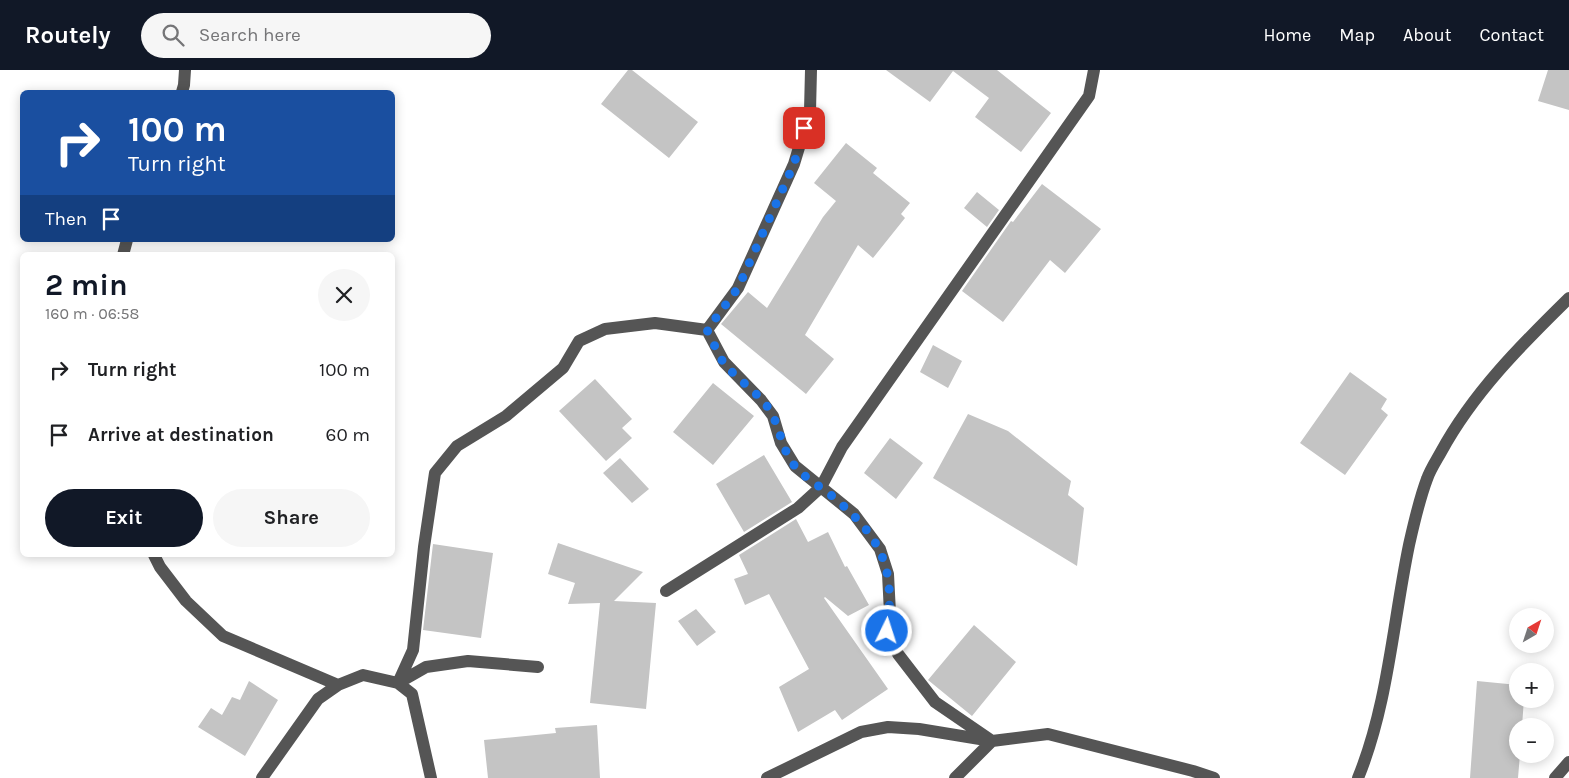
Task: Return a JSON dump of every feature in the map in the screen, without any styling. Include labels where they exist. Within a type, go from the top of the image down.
[{"type":"street","points":[[183,90],[185,70]]},
{"type":"street","points":[[707,330],[738,288],[794,164],[810,111],[811,70]]},
{"type":"street","points":[[666,591],[798,508],[820,487],[842,447],[1089,96],[1094,70]]},
{"type":"street","points":[[1358,778],[1368,754],[1384,684],[1407,558],[1427,478],[1450,436],[1476,398],[1525,342],[1569,298]]},
{"type":"street","points":[[398,683],[413,650],[424,547],[435,473],[456,446],[506,416],[563,368],[579,341],[596,333],[605,329],[655,323],[707,330]]},
{"type":"street","points":[[707,330],[724,362],[761,400],[773,416],[781,443],[795,466],[854,514],[880,549],[888,574],[890,613],[887,631],[898,654],[935,702],[992,741]]},
{"type":"street","points":[[155,557],[160,568],[186,602],[223,636],[338,685]]},
{"type":"street","points":[[398,683],[426,667],[468,661],[538,667]]},
{"type":"street","points":[[262,778],[318,699],[338,685],[363,675],[398,683],[412,694],[431,778]]},
{"type":"street","points":[[767,778],[861,732],[888,727],[919,729],[992,741],[1048,734],[1214,778]]},
{"type":"street","points":[[955,778],[992,741]]},
{"type":"street","points":[[1555,778],[1569,762]]},
{"type":"building","points":[[628,70],[632,70],[698,122],[669,158],[601,104]]},
{"type":"building","points":[[886,70],[997,70],[1051,113],[1021,152],[975,117],[989,98],[953,71],[930,102]]},
{"type":"building","points":[[1548,70],[1569,70],[1569,110],[1538,101]]},
{"type":"building","points":[[846,143],[877,168],[873,173],[910,203],[901,214],[905,218],[873,258],[858,245],[805,335],[834,359],[806,394],[721,324],[748,292],[767,308],[823,217],[836,201],[814,183]]},
{"type":"building","points":[[1042,184],[1101,229],[1065,273],[1050,260],[1003,322],[962,291],[1011,221],[1013,222]]},
{"type":"building","points":[[977,192],[999,210],[987,227],[964,208]]},
{"type":"building","points":[[933,345],[962,361],[948,388],[920,372]]},
{"type":"building","points":[[1350,372],[1387,399],[1381,409],[1388,415],[1345,475],[1300,443]]},
{"type":"building","points":[[595,379],[632,419],[622,428],[632,438],[606,461],[559,411]]},
{"type":"building","points":[[713,383],[754,416],[713,465],[673,432]]},
{"type":"building","points":[[968,414],[1008,431],[1071,481],[1068,495],[1084,508],[1077,566],[933,478]]},
{"type":"building","points":[[890,438],[923,463],[896,499],[864,473]]},
{"type":"building","points":[[764,455],[792,502],[744,532],[716,484]]},
{"type":"building","points":[[620,458],[649,489],[632,503],[603,473]]},
{"type":"building","points":[[796,519],[808,542],[828,532],[845,567],[847,566],[869,605],[848,616],[824,598],[888,689],[842,720],[835,710],[798,732],[779,687],[809,669],[769,594],[745,605],[734,579],[748,574],[739,555]]},
{"type":"building","points":[[558,543],[643,572],[614,601],[656,603],[646,709],[590,703],[600,603],[568,604],[575,583],[548,574]]},
{"type":"building","points":[[433,544],[493,553],[481,638],[423,630]]},
{"type":"building","points":[[696,609],[716,632],[697,646],[678,621]]},
{"type":"building","points":[[974,625],[1016,662],[972,716],[928,680]]},
{"type":"building","points":[[249,681],[278,700],[245,756],[198,727],[211,708],[222,715],[232,697],[240,700]]},
{"type":"building","points":[[1477,681],[1509,684],[1509,708],[1523,708],[1523,718],[1509,718],[1509,763],[1519,763],[1518,778],[1470,778]]},
{"type":"building","points":[[597,725],[600,778],[488,778],[484,740],[556,733],[555,728]]},
{"type":"route","points":[[804,128],[794,164],[763,236],[738,288],[707,330],[724,362],[742,383],[761,400],[773,416],[781,443],[795,466],[854,514],[870,533],[880,549],[888,574],[890,613],[887,631]]}]
